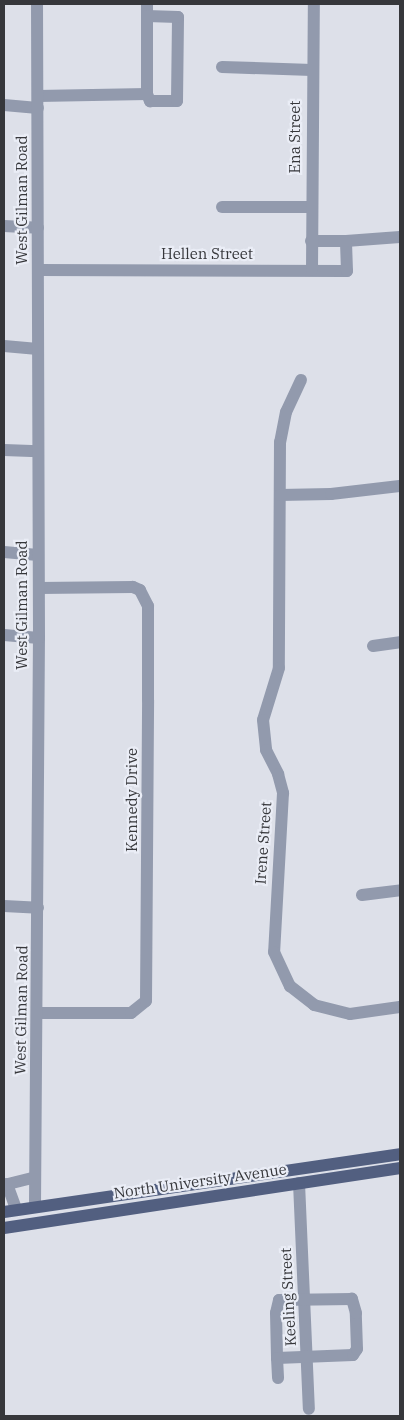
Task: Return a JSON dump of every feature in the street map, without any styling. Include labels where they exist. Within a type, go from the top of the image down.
[{"type":"main road","name":"North University Avenue","points":[[10,1210],[400,1154]]},
{"type":"main road","name":"North University Avenue","points":[[4,1228],[400,1168]]},
{"type":"street","name":"West Gilman Road","points":[[34,1206],[38,1013],[39,638],[37,4]]},
{"type":"street","name":"Ena Street","points":[[312,270],[312,70],[314,4]]},
{"type":"street","points":[[147,10],[178,17],[177,101],[150,101],[147,94],[147,10]]},
{"type":"street","points":[[222,67],[312,70]]},
{"type":"street","points":[[4,105],[147,94]]},
{"type":"street","points":[[222,207],[311,207]]},
{"type":"street","points":[[4,226],[38,228]]},
{"type":"street","points":[[311,240],[346,241],[400,237]]},
{"type":"street","name":"Hellen Street","points":[[38,270],[347,270],[346,241]]},
{"type":"street","points":[[4,346],[38,349]]},
{"type":"street","name":"Irene Street","points":[[301,380],[282,425],[279,668],[263,720],[265,745],[283,793],[274,952],[290,986],[314,1005],[350,1014],[400,1007]]},
{"type":"street","points":[[4,450],[38,451]]},
{"type":"street","points":[[280,495],[339,493],[400,486]]},
{"type":"street","points":[[4,552],[38,555]]},
{"type":"street","name":"Kennedy Drive","points":[[38,1013],[131,1014],[146,1001],[148,700],[148,606],[140,590],[133,587],[39,588]]},
{"type":"street","points":[[4,635],[39,638]]},
{"type":"street","points":[[373,646],[400,642]]},
{"type":"street","points":[[362,895],[400,890]]},
{"type":"street","points":[[4,906],[38,908]]},
{"type":"street","points":[[10,1210],[6,1190],[34,1178]]},
{"type":"street","name":"Keeling Street","points":[[299,1183],[309,1409]]},
{"type":"street","points":[[277,1358],[353,1355],[356,1349],[356,1313],[352,1299],[347,1296],[285,1298],[277,1304],[277,1358],[278,1378]]}]
